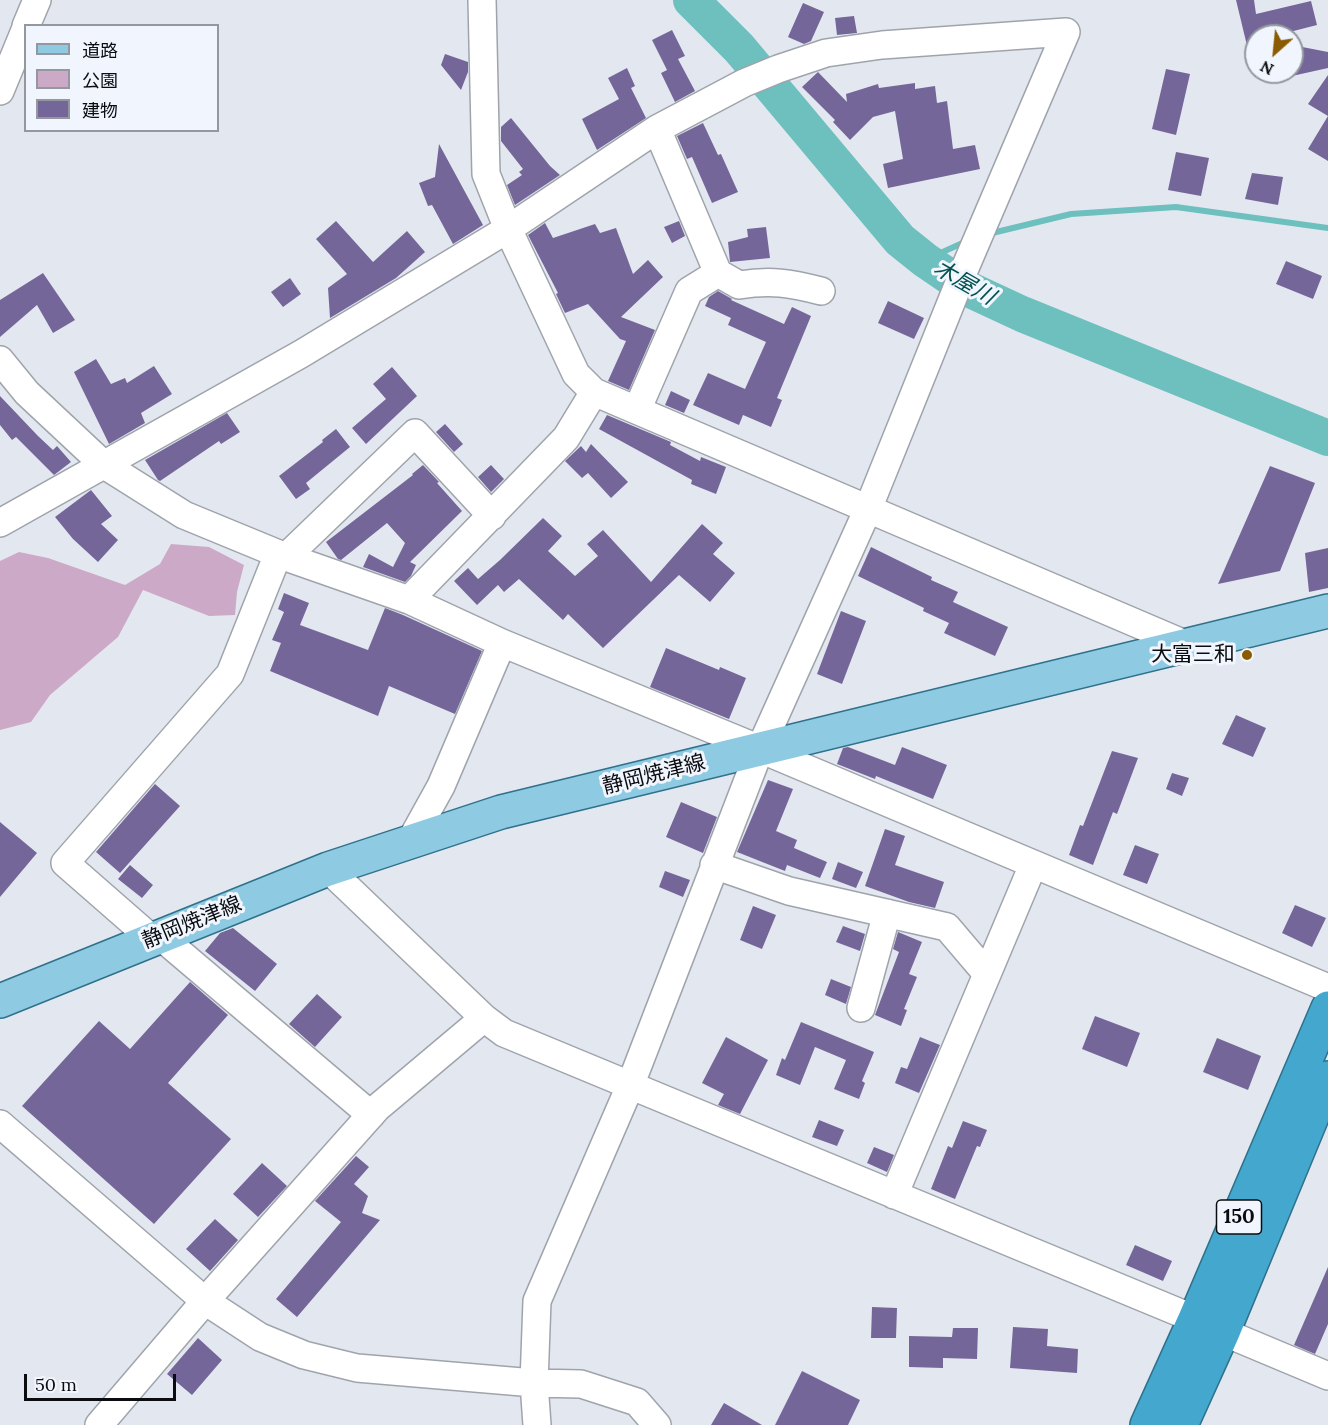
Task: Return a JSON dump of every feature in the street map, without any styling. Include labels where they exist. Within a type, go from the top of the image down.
[{"type":"highway","name":"150","points":[[1181,1425],[1209,1326],[1328,1008]]},
{"type":"highway","name":"150","points":[[1147,1425],[1209,1326],[1328,1078]]},
{"type":"main road","name":"静岡焼津線","points":[[0,1001],[328,869],[501,812],[1328,611]]},
{"type":"street","points":[[27,24],[37,0]]},
{"type":"street","points":[[482,0],[486,174],[508,229],[576,374],[594,392],[1187,645]]},
{"type":"street","points":[[0,91],[24,32]]},
{"type":"street","points":[[0,523],[301,354],[508,229],[657,129],[744,83],[826,53],[882,45],[1066,32],[964,268],[868,509],[760,749],[630,1086],[537,1301],[534,1383],[537,1425]]},
{"type":"street","points":[[657,129],[718,273],[739,285],[765,281],[790,283],[821,291]]},
{"type":"street","points":[[637,410],[689,291],[718,273]]},
{"type":"street","points":[[0,360],[27,393],[103,464],[184,515],[282,556],[409,600],[502,643],[1328,988]]},
{"type":"street","points":[[409,600],[566,438],[594,392]]},
{"type":"street","points":[[371,1115],[65,863],[230,674],[282,556],[415,433],[492,516]]},
{"type":"street","points":[[410,842],[441,786],[502,643]]},
{"type":"street","points":[[894,1195],[1033,865]]},
{"type":"street","points":[[714,866],[789,891],[947,927],[987,974]]},
{"type":"street","points":[[328,869],[484,1018],[504,1033],[1328,1376]]},
{"type":"street","points":[[861,1008],[887,913]]},
{"type":"street","points":[[99,1425],[205,1301],[371,1115],[484,1018]]},
{"type":"street","points":[[0,1125],[205,1301],[260,1337],[304,1355],[357,1368],[534,1383],[581,1384],[637,1402],[657,1425]]},
{"type":"green space","points":[[171,544],[209,547],[244,565],[237,592],[235,615],[209,616],[143,590],[118,637],[50,695],[31,722],[0,730],[0,561],[19,552],[48,558],[125,585],[160,564]]},
{"type":"building","points":[[1236,0],[1254,0],[1256,14],[1311,1],[1317,25],[1304,28],[1304,24],[1244,24],[1244,33]]},
{"type":"building","points":[[803,3],[824,12],[811,41],[804,44],[788,37]]},
{"type":"building","points":[[854,16],[857,33],[837,35],[835,18]]},
{"type":"building","points":[[672,30],[685,56],[678,59],[695,91],[675,102],[661,73],[667,70],[652,40]]},
{"type":"building","points":[[1304,47],[1328,52],[1328,68],[1304,73]]},
{"type":"building","points":[[445,54],[468,62],[468,72],[461,90],[441,65]]},
{"type":"building","points":[[627,68],[635,86],[631,88],[646,118],[597,150],[582,119],[619,99],[608,78]]},
{"type":"building","points":[[1166,69],[1190,74],[1176,135],[1152,129]]},
{"type":"building","points":[[818,72],[847,102],[846,94],[878,84],[879,88],[915,83],[915,89],[935,86],[937,103],[947,101],[953,149],[975,145],[980,169],[888,188],[883,164],[903,159],[895,111],[873,117],[850,140],[833,122],[835,120],[802,87]]},
{"type":"building","points":[[1328,75],[1328,116],[1308,104]]},
{"type":"building","points":[[1328,116],[1328,161],[1308,149]]},
{"type":"building","points":[[511,118],[560,175],[515,205],[507,185],[522,175],[519,172],[523,169],[501,141],[501,127]]},
{"type":"building","points":[[703,123],[718,155],[721,154],[738,192],[712,203],[692,157],[687,159],[677,136]]},
{"type":"building","points":[[439,144],[483,225],[453,244],[432,205],[428,206],[419,183],[435,177]]},
{"type":"building","points":[[1176,152],[1209,158],[1201,196],[1168,190]]},
{"type":"building","points":[[1252,173],[1283,177],[1278,205],[1245,199]]},
{"type":"building","points":[[336,221],[373,262],[407,231],[425,252],[396,278],[330,318],[328,288],[347,274],[316,239]]},
{"type":"building","points":[[679,221],[685,236],[672,243],[664,227]]},
{"type":"building","points":[[545,223],[553,238],[595,224],[600,233],[616,228],[633,274],[648,260],[663,277],[621,317],[655,330],[629,390],[608,381],[626,341],[620,339],[588,304],[565,313],[556,294],[558,293],[528,235]]},
{"type":"building","points":[[766,227],[770,258],[730,262],[728,242],[748,237],[747,229]]},
{"type":"building","points":[[1286,261],[1322,276],[1313,299],[1276,284]]},
{"type":"building","points":[[43,273],[75,320],[53,333],[37,305],[0,337],[0,300]]},
{"type":"building","points":[[290,278],[301,294],[283,307],[271,292]]},
{"type":"building","points":[[718,291],[731,300],[784,324],[792,307],[811,316],[777,398],[782,400],[771,427],[743,415],[739,425],[693,405],[708,373],[745,389],[766,342],[728,325],[731,318],[705,306],[709,297]]},
{"type":"building","points":[[888,301],[924,318],[914,339],[878,323]]},
{"type":"building","points":[[96,359],[111,384],[125,378],[127,383],[154,366],[172,394],[141,413],[145,423],[109,444],[74,372]]},
{"type":"building","points":[[392,367],[417,396],[366,444],[352,428],[386,399],[373,384]]},
{"type":"building","points":[[671,391],[690,400],[684,413],[665,405]]},
{"type":"building","points":[[0,396],[53,450],[57,446],[71,462],[54,475],[16,437],[12,440],[0,425]]},
{"type":"building","points":[[227,413],[240,432],[221,444],[219,441],[160,481],[158,480],[145,460]]},
{"type":"building","points":[[607,415],[671,442],[670,445],[700,461],[701,457],[726,467],[716,494],[691,484],[692,480],[599,429]]},
{"type":"building","points":[[445,424],[463,444],[454,452],[436,432]]},
{"type":"building","points":[[336,429],[350,447],[306,483],[310,489],[296,499],[279,476]]},
{"type":"building","points":[[591,444],[628,482],[611,498],[588,473],[582,478],[565,461],[581,446],[586,452]]},
{"type":"building","points":[[423,465],[462,511],[410,562],[416,565],[411,576],[405,582],[363,567],[369,554],[393,567],[405,543],[387,523],[341,560],[338,559],[326,542]]},
{"type":"building","points":[[491,465],[504,479],[491,492],[478,477]]},
{"type":"building","points":[[1270,466],[1315,483],[1280,571],[1218,584]]},
{"type":"building","points":[[91,490],[112,516],[101,524],[118,540],[98,562],[73,539],[55,517]]},
{"type":"building","points":[[543,518],[562,536],[548,551],[575,576],[598,556],[587,544],[603,530],[651,582],[702,524],[723,543],[713,554],[735,573],[710,602],[679,575],[603,648],[568,614],[563,620],[519,579],[504,592],[498,585],[477,605],[454,581],[468,568],[478,579]]},
{"type":"building","points":[[871,547],[958,592],[953,602],[1008,627],[995,656],[944,633],[949,623],[923,611],[924,608],[858,576]]},
{"type":"building","points":[[1328,548],[1328,588],[1309,592],[1305,553]]},
{"type":"building","points":[[284,593],[309,603],[300,625],[368,650],[385,608],[482,651],[455,714],[389,686],[378,716],[270,671],[281,643],[272,640],[284,612],[278,609]]},
{"type":"building","points":[[841,611],[866,621],[842,684],[817,674]]},
{"type":"building","points":[[666,648],[719,670],[720,667],[746,678],[729,719],[650,687]]},
{"type":"building","points":[[1236,715],[1266,728],[1253,757],[1222,744]]},
{"type":"building","points":[[848,747],[895,765],[902,747],[947,765],[933,799],[876,776],[875,779],[837,764],[843,748]]},
{"type":"building","points":[[1112,751],[1138,758],[1117,814],[1113,812],[1093,865],[1069,855],[1080,825],[1083,826]]},
{"type":"building","points":[[1172,773],[1189,778],[1182,796],[1166,789]]},
{"type":"building","points":[[768,780],[793,789],[776,831],[797,840],[794,848],[827,862],[820,878],[787,865],[785,871],[737,852]]},
{"type":"building","points":[[155,784],[180,806],[120,873],[96,852]]},
{"type":"building","points":[[681,802],[717,817],[703,853],[666,837]]},
{"type":"building","points":[[0,822],[37,853],[0,897]]},
{"type":"building","points":[[885,829],[905,836],[895,865],[944,882],[935,908],[909,902],[865,886]]},
{"type":"building","points":[[1135,845],[1159,854],[1147,884],[1123,875]]},
{"type":"building","points":[[838,862],[863,872],[856,888],[832,879]]},
{"type":"building","points":[[130,865],[153,885],[142,898],[118,879]]},
{"type":"building","points":[[665,871],[690,880],[683,897],[659,887]]},
{"type":"building","points":[[1295,905],[1326,918],[1312,947],[1282,933]]},
{"type":"building","points":[[753,906],[776,915],[762,949],[740,940]]},
{"type":"building","points":[[843,926],[865,934],[860,951],[836,942]]},
{"type":"building","points":[[233,928],[277,964],[255,991],[205,951],[220,933]]},
{"type":"building","points":[[898,932],[922,942],[909,974],[917,977],[904,1009],[907,1010],[901,1026],[875,1015],[899,952],[893,949]]},
{"type":"building","points":[[831,979],[851,987],[846,1004],[825,995]]},
{"type":"building","points":[[190,982],[228,1015],[168,1083],[231,1139],[154,1224],[22,1106],[99,1021],[130,1049]]},
{"type":"building","points":[[317,994],[342,1017],[315,1047],[289,1024]]},
{"type":"building","points":[[1095,1016],[1140,1033],[1127,1067],[1082,1049]]},
{"type":"building","points":[[801,1022],[874,1052],[862,1081],[865,1083],[859,1099],[834,1089],[846,1060],[815,1047],[800,1085],[776,1075],[782,1058],[785,1060]]},
{"type":"building","points":[[726,1037],[768,1060],[740,1114],[718,1105],[724,1094],[702,1083]]},
{"type":"building","points":[[920,1037],[940,1045],[919,1093],[895,1083],[901,1067],[907,1069]]},
{"type":"building","points":[[1217,1038],[1261,1056],[1248,1090],[1203,1072]]},
{"type":"building","points":[[819,1120],[844,1130],[837,1146],[812,1137]]},
{"type":"building","points":[[963,1121],[987,1130],[980,1147],[977,1146],[955,1199],[931,1189],[948,1146],[952,1148]]},
{"type":"building","points":[[874,1147],[894,1155],[887,1172],[867,1163]]},
{"type":"building","points":[[356,1156],[369,1167],[354,1184],[368,1196],[362,1213],[380,1220],[297,1317],[276,1299],[341,1222],[315,1201]]},
{"type":"building","points":[[262,1163],[287,1186],[258,1217],[233,1194]]},
{"type":"building","points":[[215,1219],[238,1240],[210,1271],[186,1249]]},
{"type":"building","points":[[1135,1245],[1172,1261],[1163,1281],[1126,1265]]},
{"type":"building","points":[[1328,1267],[1328,1324],[1315,1354],[1294,1345]]},
{"type":"building","points":[[872,1307],[897,1308],[896,1338],[871,1338]]},
{"type":"building","points":[[1013,1327],[1048,1329],[1047,1346],[1078,1349],[1077,1373],[1010,1368]]},
{"type":"building","points":[[953,1328],[978,1328],[977,1359],[943,1358],[943,1368],[909,1367],[909,1336],[952,1337]]},
{"type":"building","points":[[198,1338],[222,1360],[192,1395],[167,1374]]},
{"type":"building","points":[[802,1371],[860,1400],[848,1425],[775,1425]]},
{"type":"building","points":[[724,1403],[762,1425],[711,1425]]},
{"type":"waterway","name":"木屋川","points":[[691,0],[739,48],[900,240],[925,260],[966,288],[1022,314],[1328,438]]},
{"type":"waterway","points":[[988,234],[1071,214],[1176,207],[1328,228]]},
{"type":"waterway","points":[[925,260],[967,241]]},
{"type":"place","name":"大富三和","points":[[1247,655]]}]
